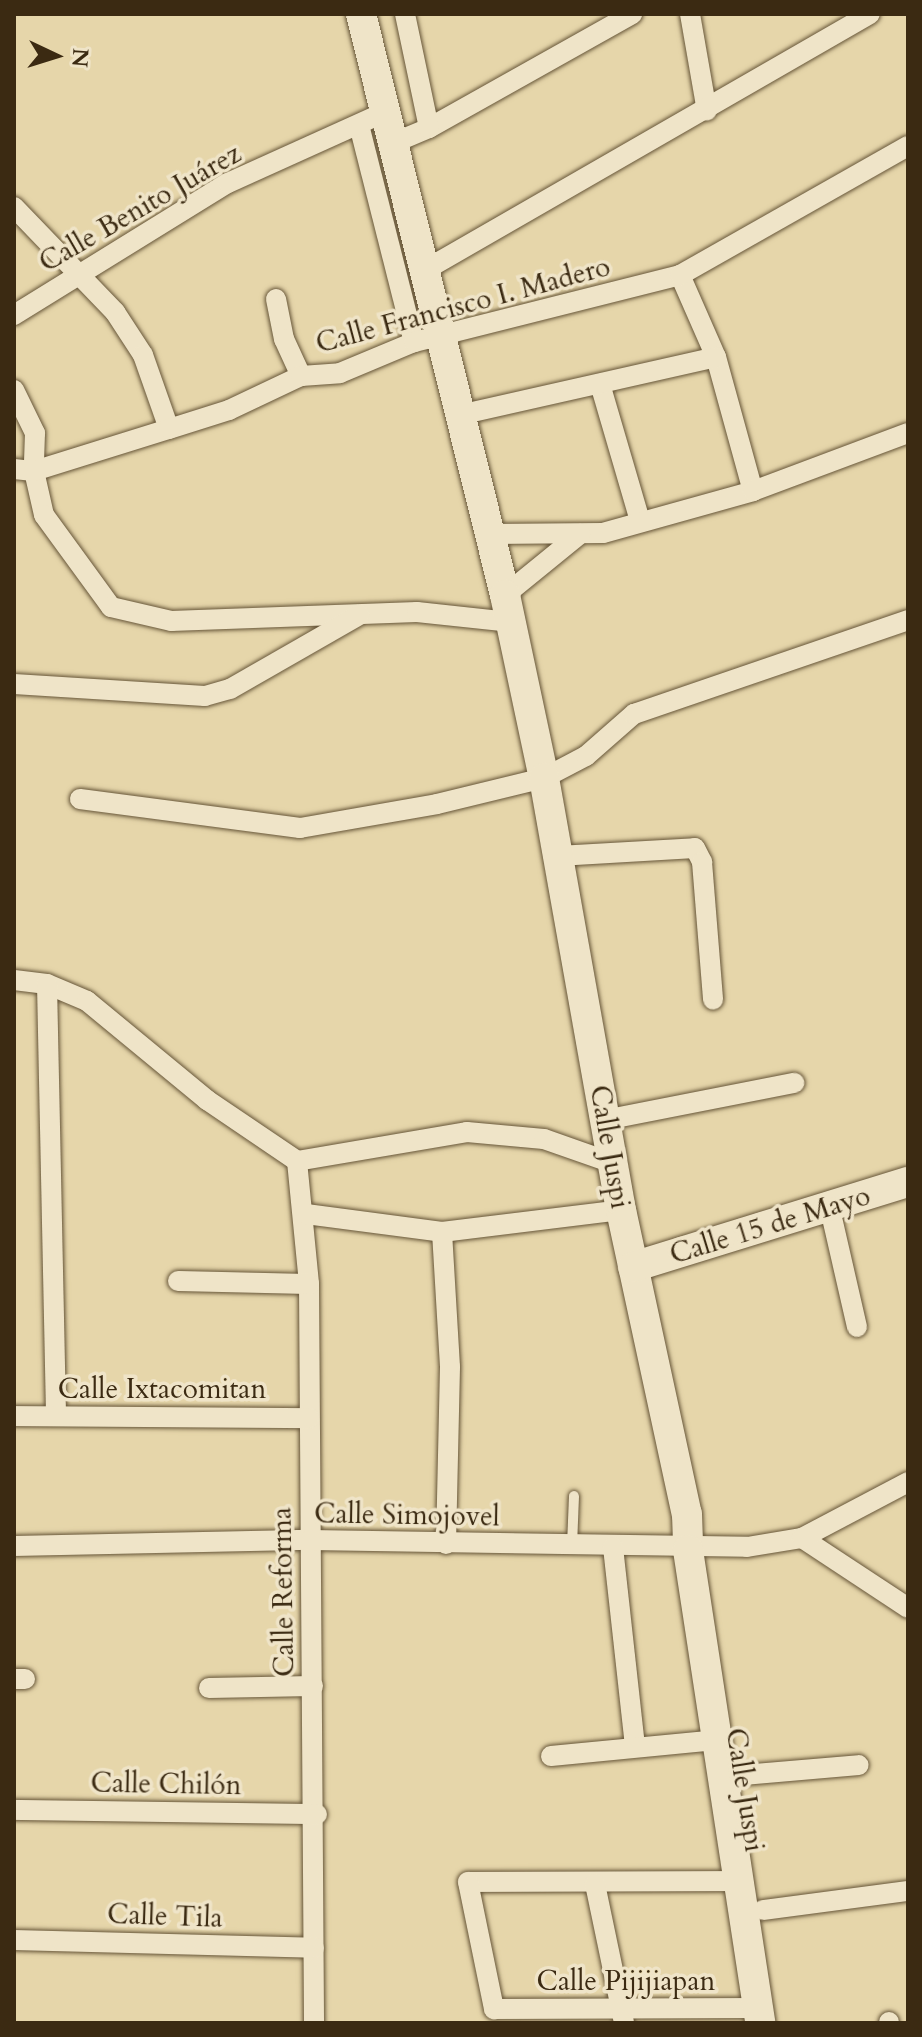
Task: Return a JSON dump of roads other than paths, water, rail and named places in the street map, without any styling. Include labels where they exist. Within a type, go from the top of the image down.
[{"type":"street","points":[[405,14],[429,128]]},
{"type":"street","points":[[391,144],[429,128],[632,14]]},
{"type":"street","points":[[690,14],[707,111]]},
{"type":"street","points":[[425,270],[707,111],[870,14]]},
{"type":"street","name":"Calle Juspi","points":[[368,17],[371,119],[391,144],[425,270],[428,339],[459,415],[508,608],[544,778],[621,1210],[743,1775],[763,1910],[765,2018]]},
{"type":"street","points":[[371,119],[428,339]]},
{"type":"street","name":"Calle Benito Juárez","points":[[14,315],[228,183],[371,119]]},
{"type":"street","name":"Calle Francisco I. Madero","points":[[24,470],[229,410],[301,376],[340,373],[428,339],[680,275],[908,146]]},
{"type":"street","points":[[14,207],[115,312],[143,355],[169,429]]},
{"type":"street","points":[[680,275],[716,357],[753,491]]},
{"type":"street","points":[[276,299],[284,339],[301,376]]},
{"type":"street","points":[[459,415],[716,357]]},
{"type":"street","points":[[600,384],[640,521]]},
{"type":"street","points":[[14,390],[35,433],[24,470],[44,515],[111,607],[171,621],[508,608],[580,534]]},
{"type":"street","points":[[490,534],[580,534],[640,521],[753,491],[908,433]]},
{"type":"street","points":[[14,684],[205,696],[230,689],[363,613]]},
{"type":"street","points":[[80,799],[300,828],[349,823],[544,778],[586,756],[634,714],[908,620]]},
{"type":"street","points":[[558,856],[695,848],[702,862],[713,1000]]},
{"type":"street","points":[[14,980],[47,984],[87,1001],[207,1100],[297,1161],[467,1132],[544,1139],[612,1163]]},
{"type":"street","points":[[47,984],[56,1416]]},
{"type":"street","points":[[605,1120],[794,1083]]},
{"type":"street","name":"Calle Reforma","points":[[297,1161],[306,1214],[309,1284],[310,1540],[317,1814],[314,2023]]},
{"type":"street","name":"Calle 15 de Mayo","points":[[633,1267],[830,1209],[908,1182]]},
{"type":"street","points":[[830,1209],[857,1327]]},
{"type":"street","points":[[306,1214],[442,1232],[621,1210]]},
{"type":"street","points":[[442,1232],[450,1367],[446,1544]]},
{"type":"street","points":[[178,1281],[309,1284]]},
{"type":"street","name":"Calle Ixtacomitan","points":[[14,1416],[309,1418]]},
{"type":"street","points":[[908,1482],[802,1538],[908,1608]]},
{"type":"street","name":"Calle Simojovel","points":[[14,1546],[310,1540],[695,1550],[802,1538]]},
{"type":"street","points":[[613,1547],[635,1747]]},
{"type":"street","name":"Calle Juspi","points":[[695,1550],[718,1740],[765,2018]]},
{"type":"street","points":[[209,1688],[313,1686]]},
{"type":"street","points":[[551,1756],[718,1740]]},
{"type":"street","points":[[743,1775],[859,1765]]},
{"type":"street","name":"Calle Chilón","points":[[14,1810],[317,1814]]},
{"type":"street","points":[[624,2017],[595,1884],[740,1881]]},
{"type":"street","name":"Calle Pijijiapan","points":[[595,1884],[468,1882],[494,2009],[624,2017],[765,2018]]},
{"type":"street","points":[[763,1910],[908,1891]]},
{"type":"street","name":"Calle Tila","points":[[14,1940],[314,1948]]},
{"type":"lane","points":[[572,1546],[574,1496]]}]
